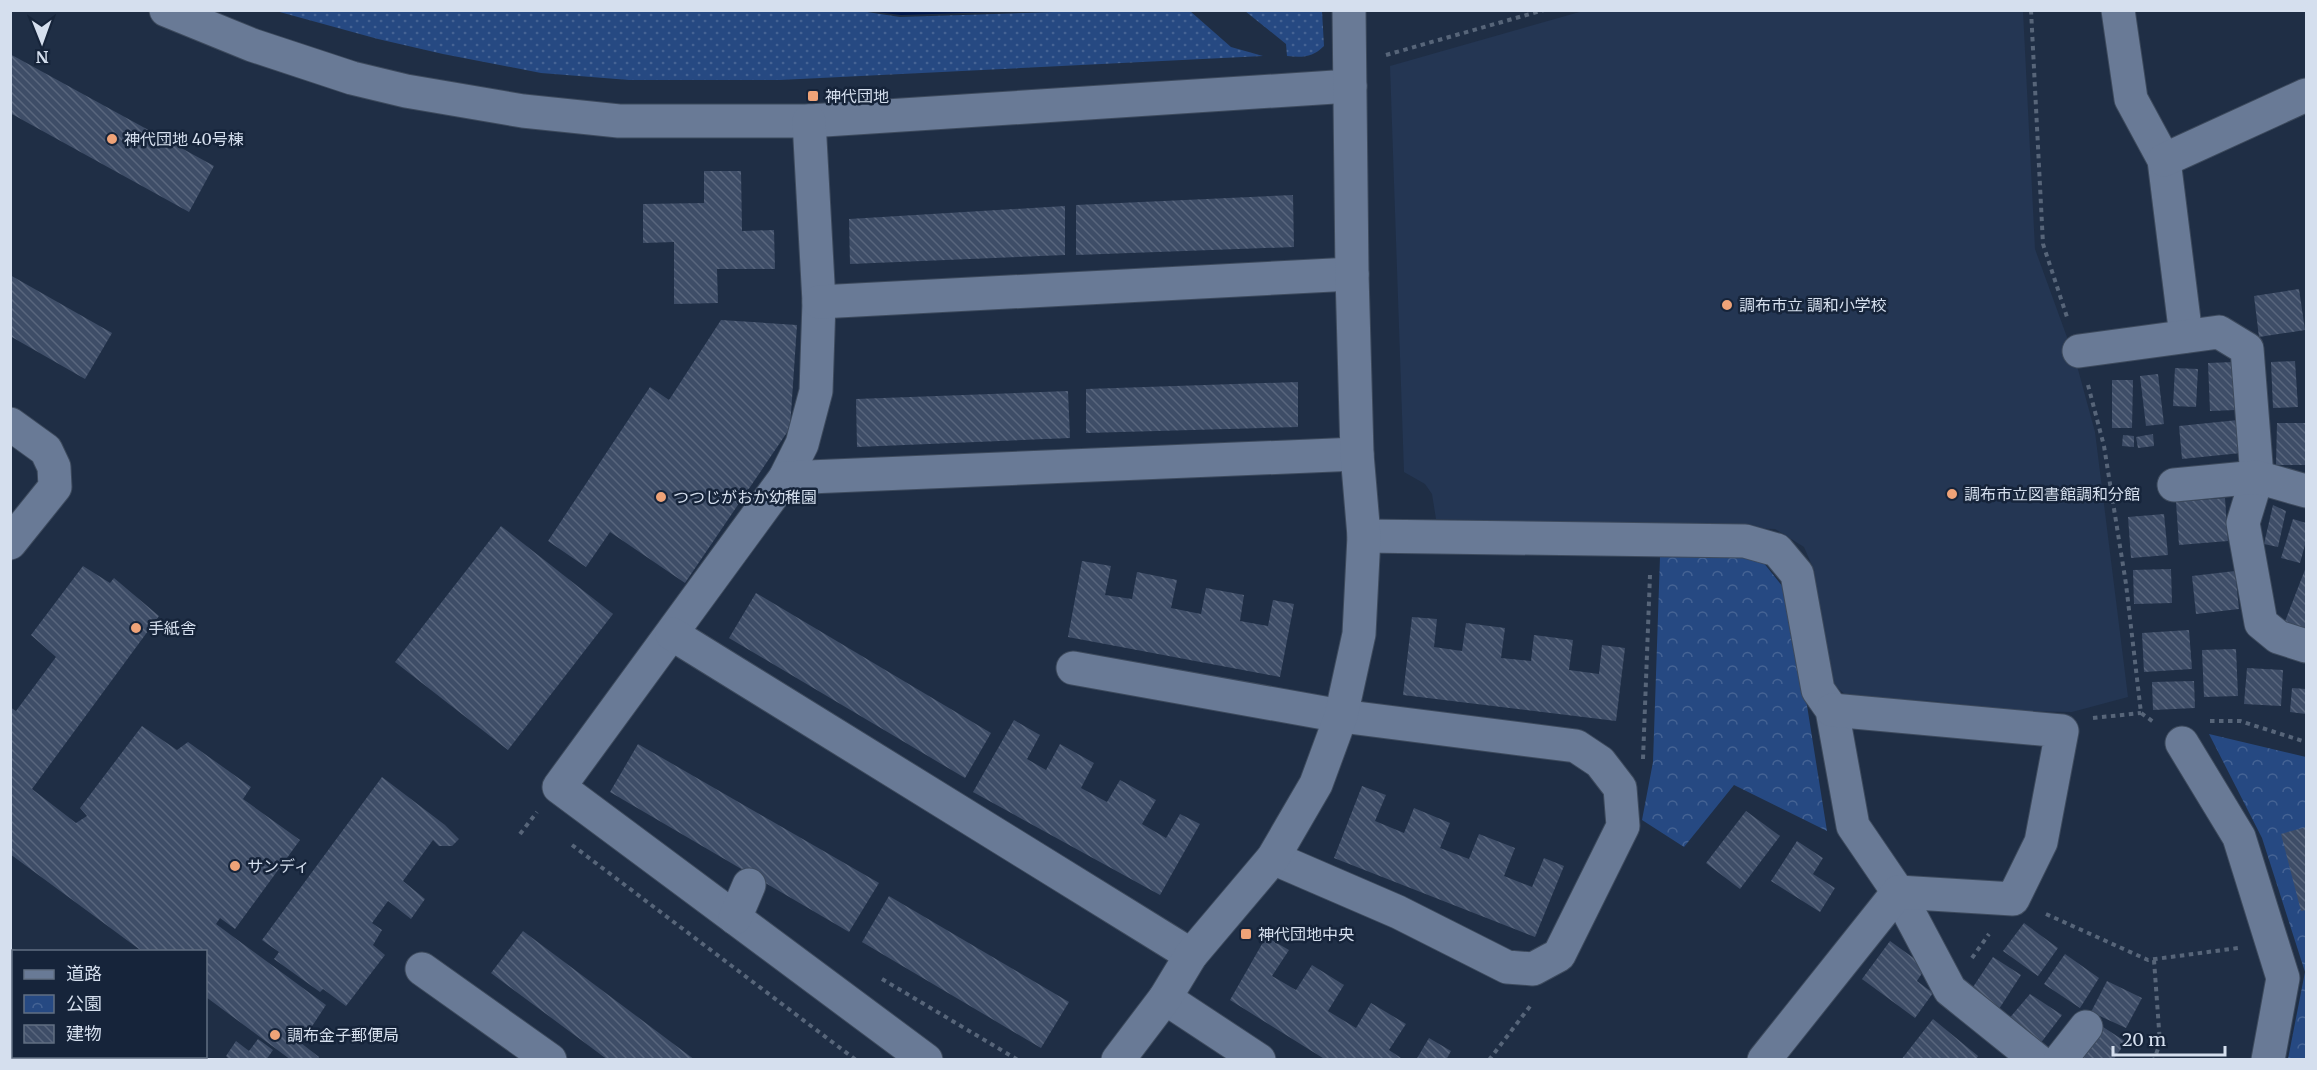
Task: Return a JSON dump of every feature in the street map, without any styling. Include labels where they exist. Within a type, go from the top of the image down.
[{"type":"street","points":[[166,10],[252,45],[352,78],[430,95],[523,111],[619,122],[808,121],[1350,68]]},
{"type":"street","points":[[1118,1059],[1165,998],[1191,955],[1273,858],[1316,784],[1341,716],[1359,634],[1364,536],[1357,454],[1349,10]]},
{"type":"street","points":[[2118,10],[2131,99],[2164,160],[2186,336]]},
{"type":"street","points":[[2164,160],[2307,95]]},
{"type":"street","points":[[808,121],[819,303],[816,391],[802,444],[785,478],[559,787],[926,1059]]},
{"type":"street","points":[[819,303],[1352,274]]},
{"type":"street","points":[[2079,351],[2219,333],[2247,350],[2257,477],[2243,523],[2261,623],[2278,637],[2307,646]]},
{"type":"street","points":[[10,424],[46,450],[54,467],[55,487],[10,543]]},
{"type":"street","points":[[785,478],[1357,454]]},
{"type":"street","points":[[2174,485],[2257,477],[2307,491]]},
{"type":"street","points":[[1364,536],[1745,541],[1777,550],[1797,574],[1818,690],[1832,710],[1853,826],[1898,892],[1950,990],[2037,1059]]},
{"type":"street","points":[[672,634],[1191,955]]},
{"type":"street","points":[[1073,668],[1341,716],[1576,746],[1600,762],[1620,788],[1623,826],[1559,954],[1533,969],[1508,967],[1398,912],[1273,858]]},
{"type":"street","points":[[1832,710],[2062,731],[2041,842],[2013,899],[1898,892]]},
{"type":"street","points":[[2182,744],[2239,837],[2283,978],[2268,1059]]},
{"type":"street","points":[[735,918],[749,885]]},
{"type":"street","points":[[1764,1059],[1898,892]]},
{"type":"street","points":[[422,969],[550,1059]]},
{"type":"street","points":[[1165,998],[1259,1059]]},
{"type":"street","points":[[2060,1059],[2086,1027]]},
{"type":"path","points":[[1350,68],[1544,10]]},
{"type":"path","points":[[2062,731],[2092,718],[2141,713]]},
{"type":"path","points":[[2182,744],[2208,721],[2240,721],[2307,742]]},
{"type":"path","points":[[533,816],[543,823]]},
{"type":"path","points":[[571,845],[856,1059]]},
{"type":"path","points":[[1950,990],[2013,899],[2148,960],[2271,943]]},
{"type":"path","points":[[2154,960],[2160,1044],[2154,1059]]},
{"type":"shaded area","points":[[867,11],[1023,11],[901,15]]},
{"type":"shaded area","name":"調布市立 調和小学校","points":[[1583,11],[2023,11],[2035,249],[2076,362],[2095,432],[2128,697],[2072,712],[2019,711],[1931,701],[1847,696],[1827,679],[1814,570],[1804,547],[1775,529],[1436,519],[1432,494],[1425,484],[1404,472],[1390,66]]},
{"type":"green space","points":[[854,10],[900,17],[1084,11],[1190,11],[1231,47],[1263,56],[780,80],[629,80],[541,73],[443,54],[276,11]]},
{"type":"green space","points":[[1245,11],[1322,11],[1324,46],[1307,56],[1287,56],[1286,44]]},
{"type":"green space","points":[[1732,554],[1763,562],[1783,587],[1798,649],[1827,831],[1734,785],[1684,847],[1642,820],[1653,762],[1660,557]]},
{"type":"green space","points":[[2209,734],[2306,757],[2306,1059],[2288,1059],[2305,972],[2262,838]]},
{"type":"building","name":"神代団地 40号棟","points":[[10,54],[214,166],[189,212],[10,113]]},
{"type":"building","points":[[704,171],[741,171],[742,231],[774,230],[775,269],[717,269],[718,303],[674,304],[674,242],[643,243],[643,204],[704,203]]},
{"type":"building","points":[[1293,195],[1294,247],[1076,255],[1076,205]]},
{"type":"building","points":[[1065,206],[1065,255],[850,264],[849,219]]},
{"type":"building","points":[[10,275],[112,333],[85,379],[10,336]]},
{"type":"building","points":[[2299,289],[2305,330],[2259,337],[2254,296]]},
{"type":"building","points":[[721,320],[797,325],[790,428],[685,583],[610,532],[586,567],[548,541],[650,387],[669,400]]},
{"type":"building","points":[[2295,361],[2298,407],[2273,408],[2271,362]]},
{"type":"building","points":[[2234,362],[2236,410],[2210,411],[2208,363]]},
{"type":"building","points":[[2175,368],[2198,369],[2196,407],[2173,406]]},
{"type":"building","points":[[2158,374],[2164,424],[2146,426],[2140,376]]},
{"type":"building","points":[[2112,380],[2133,380],[2132,428],[2112,428]]},
{"type":"building","points":[[1298,382],[1298,427],[1086,433],[1086,389]]},
{"type":"building","points":[[1068,391],[1070,438],[857,447],[856,399]]},
{"type":"building","points":[[2238,420],[2241,453],[2182,459],[2179,426]]},
{"type":"building","points":[[2277,423],[2306,423],[2306,465],[2276,465]]},
{"type":"building","points":[[2153,434],[2154,446],[2138,448],[2136,437]]},
{"type":"building","points":[[2123,435],[2134,436],[2134,447],[2122,446]]},
{"type":"building","points":[[2225,498],[2228,541],[2179,545],[2176,502]]},
{"type":"building","points":[[2273,505],[2286,511],[2278,547],[2264,544]]},
{"type":"building","points":[[2164,514],[2168,555],[2131,558],[2128,517]]},
{"type":"building","points":[[2293,519],[2306,523],[2306,541],[2300,563],[2281,558]]},
{"type":"building","points":[[501,526],[613,614],[508,750],[395,662]]},
{"type":"building","points":[[1082,561],[1111,566],[1105,595],[1132,599],[1137,572],[1177,580],[1171,608],[1201,614],[1206,588],[1244,595],[1240,621],[1268,626],[1273,600],[1294,604],[1280,677],[1068,637]]},
{"type":"building","points":[[83,566],[110,583],[114,578],[159,616],[32,789],[76,823],[87,816],[80,808],[142,726],[177,750],[188,742],[251,787],[243,799],[300,840],[235,929],[220,918],[216,924],[326,1005],[301,1043],[319,1057],[317,1060],[291,1060],[207,998],[207,950],[140,950],[10,854],[10,707],[16,711],[56,657],[31,635]]},
{"type":"building","points":[[2306,567],[2306,632],[2284,624]]},
{"type":"building","points":[[2171,569],[2172,603],[2134,604],[2133,570]]},
{"type":"building","points":[[2235,571],[2239,609],[2196,614],[2192,576]]},
{"type":"building","points":[[756,593],[991,733],[965,778],[729,638]]},
{"type":"building","points":[[1412,617],[1437,619],[1434,647],[1462,651],[1466,623],[1505,628],[1501,658],[1531,661],[1534,635],[1573,640],[1569,670],[1599,674],[1602,645],[1625,648],[1616,721],[1403,695]]},
{"type":"building","points":[[2189,630],[2192,669],[2144,672],[2142,633]]},
{"type":"building","points":[[2236,649],[2238,696],[2204,697],[2202,650]]},
{"type":"building","points":[[2247,668],[2283,670],[2281,706],[2244,704]]},
{"type":"building","points":[[2194,681],[2195,708],[2153,710],[2152,682]]},
{"type":"building","points":[[2292,688],[2306,689],[2306,714],[2290,712]]},
{"type":"building","points":[[1014,720],[1040,735],[1027,759],[1046,770],[1060,744],[1094,763],[1081,788],[1107,802],[1120,780],[1156,800],[1142,824],[1166,838],[1180,814],[1200,824],[1160,895],[973,792]]},
{"type":"building","points":[[638,744],[879,883],[849,932],[610,792]]},
{"type":"building","points":[[382,777],[445,825],[459,839],[452,846],[439,846],[433,840],[403,881],[425,899],[411,919],[388,901],[372,923],[382,930],[373,945],[385,955],[346,1006],[323,989],[320,992],[274,959],[279,952],[262,940]]},
{"type":"building","points":[[1362,786],[1386,795],[1375,821],[1404,833],[1414,808],[1450,823],[1440,848],[1469,859],[1479,834],[1515,848],[1504,876],[1532,887],[1544,858],[1564,866],[1535,937],[1334,858]]},
{"type":"building","points":[[1746,811],[1780,836],[1740,889],[1706,863]]},
{"type":"building","points":[[2306,827],[2306,910],[2301,911],[2281,834]]},
{"type":"building","points":[[1797,841],[1823,858],[1813,874],[1835,888],[1820,912],[1771,881]]},
{"type":"building","points":[[889,896],[1069,1002],[1041,1048],[862,942]]},
{"type":"building","points":[[2024,923],[2058,948],[2038,976],[2003,951]]},
{"type":"building","points":[[523,931],[695,1060],[608,1060],[491,973]]},
{"type":"building","points":[[1266,937],[1289,950],[1272,976],[1296,990],[1312,965],[1344,985],[1328,1011],[1356,1028],[1371,1003],[1406,1024],[1389,1050],[1404,1060],[1326,1060],[1230,1000]]},
{"type":"building","points":[[1890,941],[1926,967],[1917,981],[1933,993],[1915,1018],[1862,979]]},
{"type":"building","points":[[2065,954],[2099,978],[2080,1008],[2044,984]]},
{"type":"building","points":[[1993,957],[2021,975],[1999,1009],[1971,990]]},
{"type":"building","points":[[2107,981],[2142,998],[2126,1028],[2091,1012]]},
{"type":"building","points":[[2030,994],[2062,1015],[2040,1044],[2007,1021]]},
{"type":"building","points":[[1933,1019],[1978,1056],[1976,1060],[1901,1060]]},
{"type":"building","points":[[2097,1023],[2126,1042],[2113,1060],[2072,1060]]},
{"type":"building","points":[[1429,1038],[1451,1051],[1446,1060],[1416,1060]]},
{"type":"building","points":[[258,1039],[273,1050],[266,1060],[230,1060],[226,1056],[236,1041],[249,1051]]},
{"type":"place","name":"神代団地","points":[[813,96]]},
{"type":"place","name":"神代団地 40号棟","points":[[112,139]]},
{"type":"place","name":"調布市立 調和小学校","points":[[1727,305]]},
{"type":"place","name":"調布市立図書館調和分館","points":[[1952,494]]},
{"type":"place","name":"つつじがおか幼稚園","points":[[661,497]]},
{"type":"place","name":"手紙舎","points":[[136,628]]},
{"type":"place","name":"サンディ","points":[[235,866]]},
{"type":"place","name":"神代団地中央","points":[[1246,934]]},
{"type":"place","name":"調布金子郵便局","points":[[275,1035]]}]
